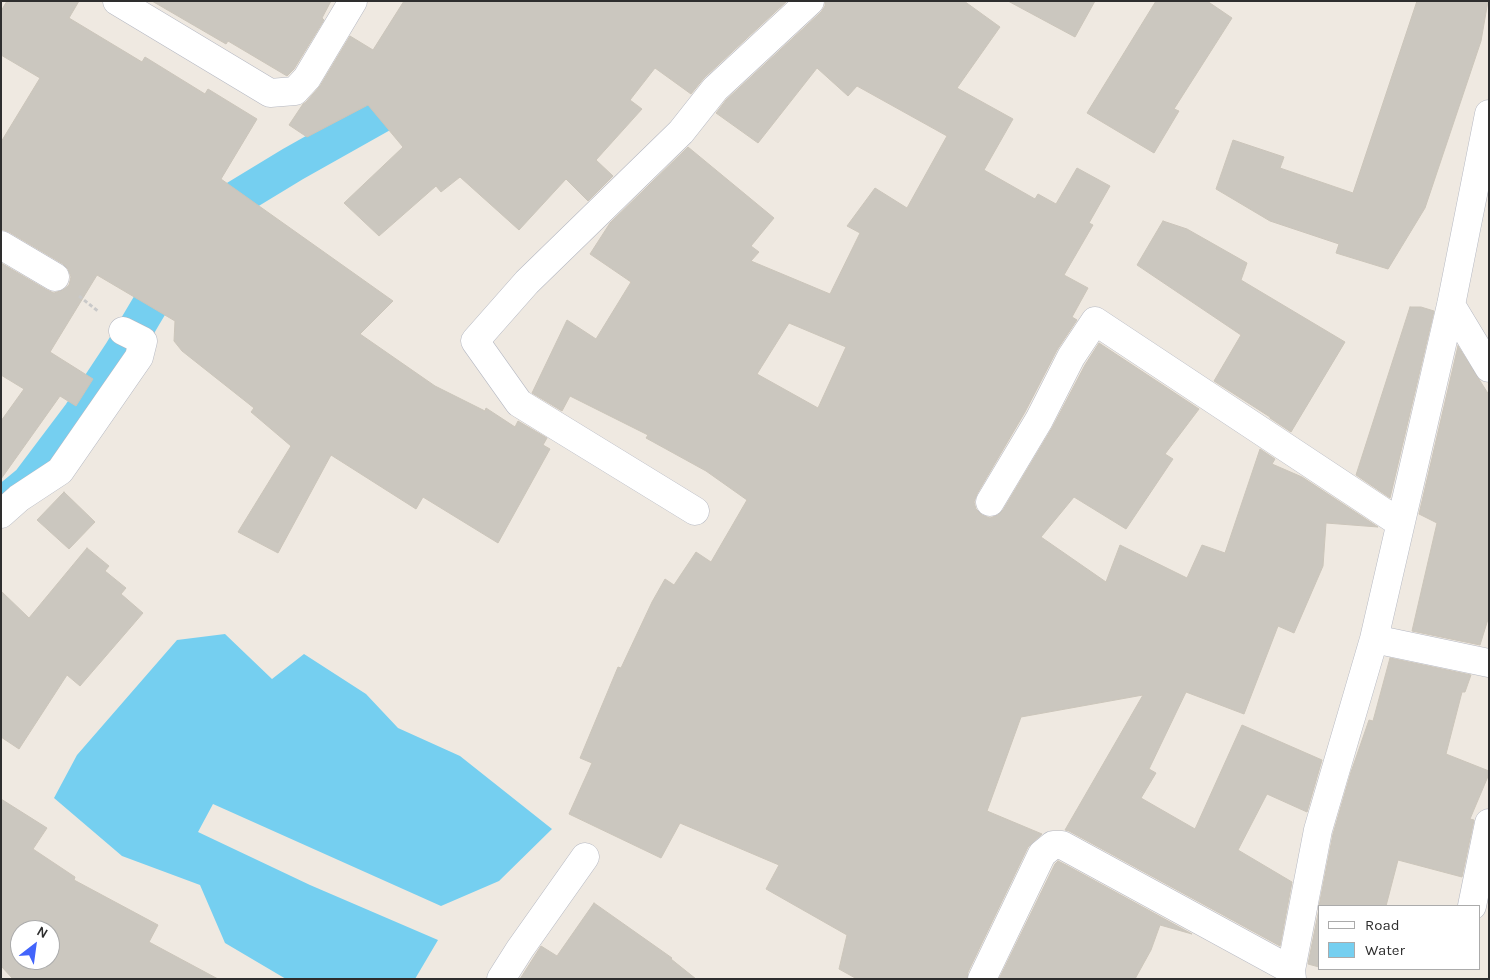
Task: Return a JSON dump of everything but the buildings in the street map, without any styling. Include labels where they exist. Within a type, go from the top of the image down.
[{"type":"street","points":[[117,1],[270,93],[295,91],[307,78],[353,1]]},
{"type":"street","points":[[695,511],[518,403],[475,341],[527,282],[681,132],[715,89],[810,1]]},
{"type":"street","points":[[982,979],[1042,854],[1053,845],[1062,845],[1291,974],[1318,830],[1374,639],[1451,304],[1489,114]]},
{"type":"street","points":[[1,245],[55,277]]},
{"type":"street","points":[[1451,304],[1489,368]]},
{"type":"street","points":[[990,502],[1039,420],[1071,357],[1095,321],[1400,523]]},
{"type":"street","points":[[1,514],[19,498],[60,471],[139,357],[133,336]]},
{"type":"street","points":[[1374,639],[1489,663]]},
{"type":"street","points":[[1472,905],[1489,823]]},
{"type":"street","points":[[501,979],[520,948],[585,857]]},
{"type":"path","points":[[55,277],[133,336]]},
{"type":"water","points":[[225,634],[272,679],[304,654],[366,694],[398,728],[460,756],[552,829],[499,881],[441,906],[213,804],[198,832],[310,885],[438,940],[415,979],[286,979],[225,943],[200,885],[122,856],[54,798],[77,755],[177,640]]},
{"type":"waterway","points":[[6,502],[29,483],[81,414],[197,232],[237,198],[293,164],[421,92]]}]
